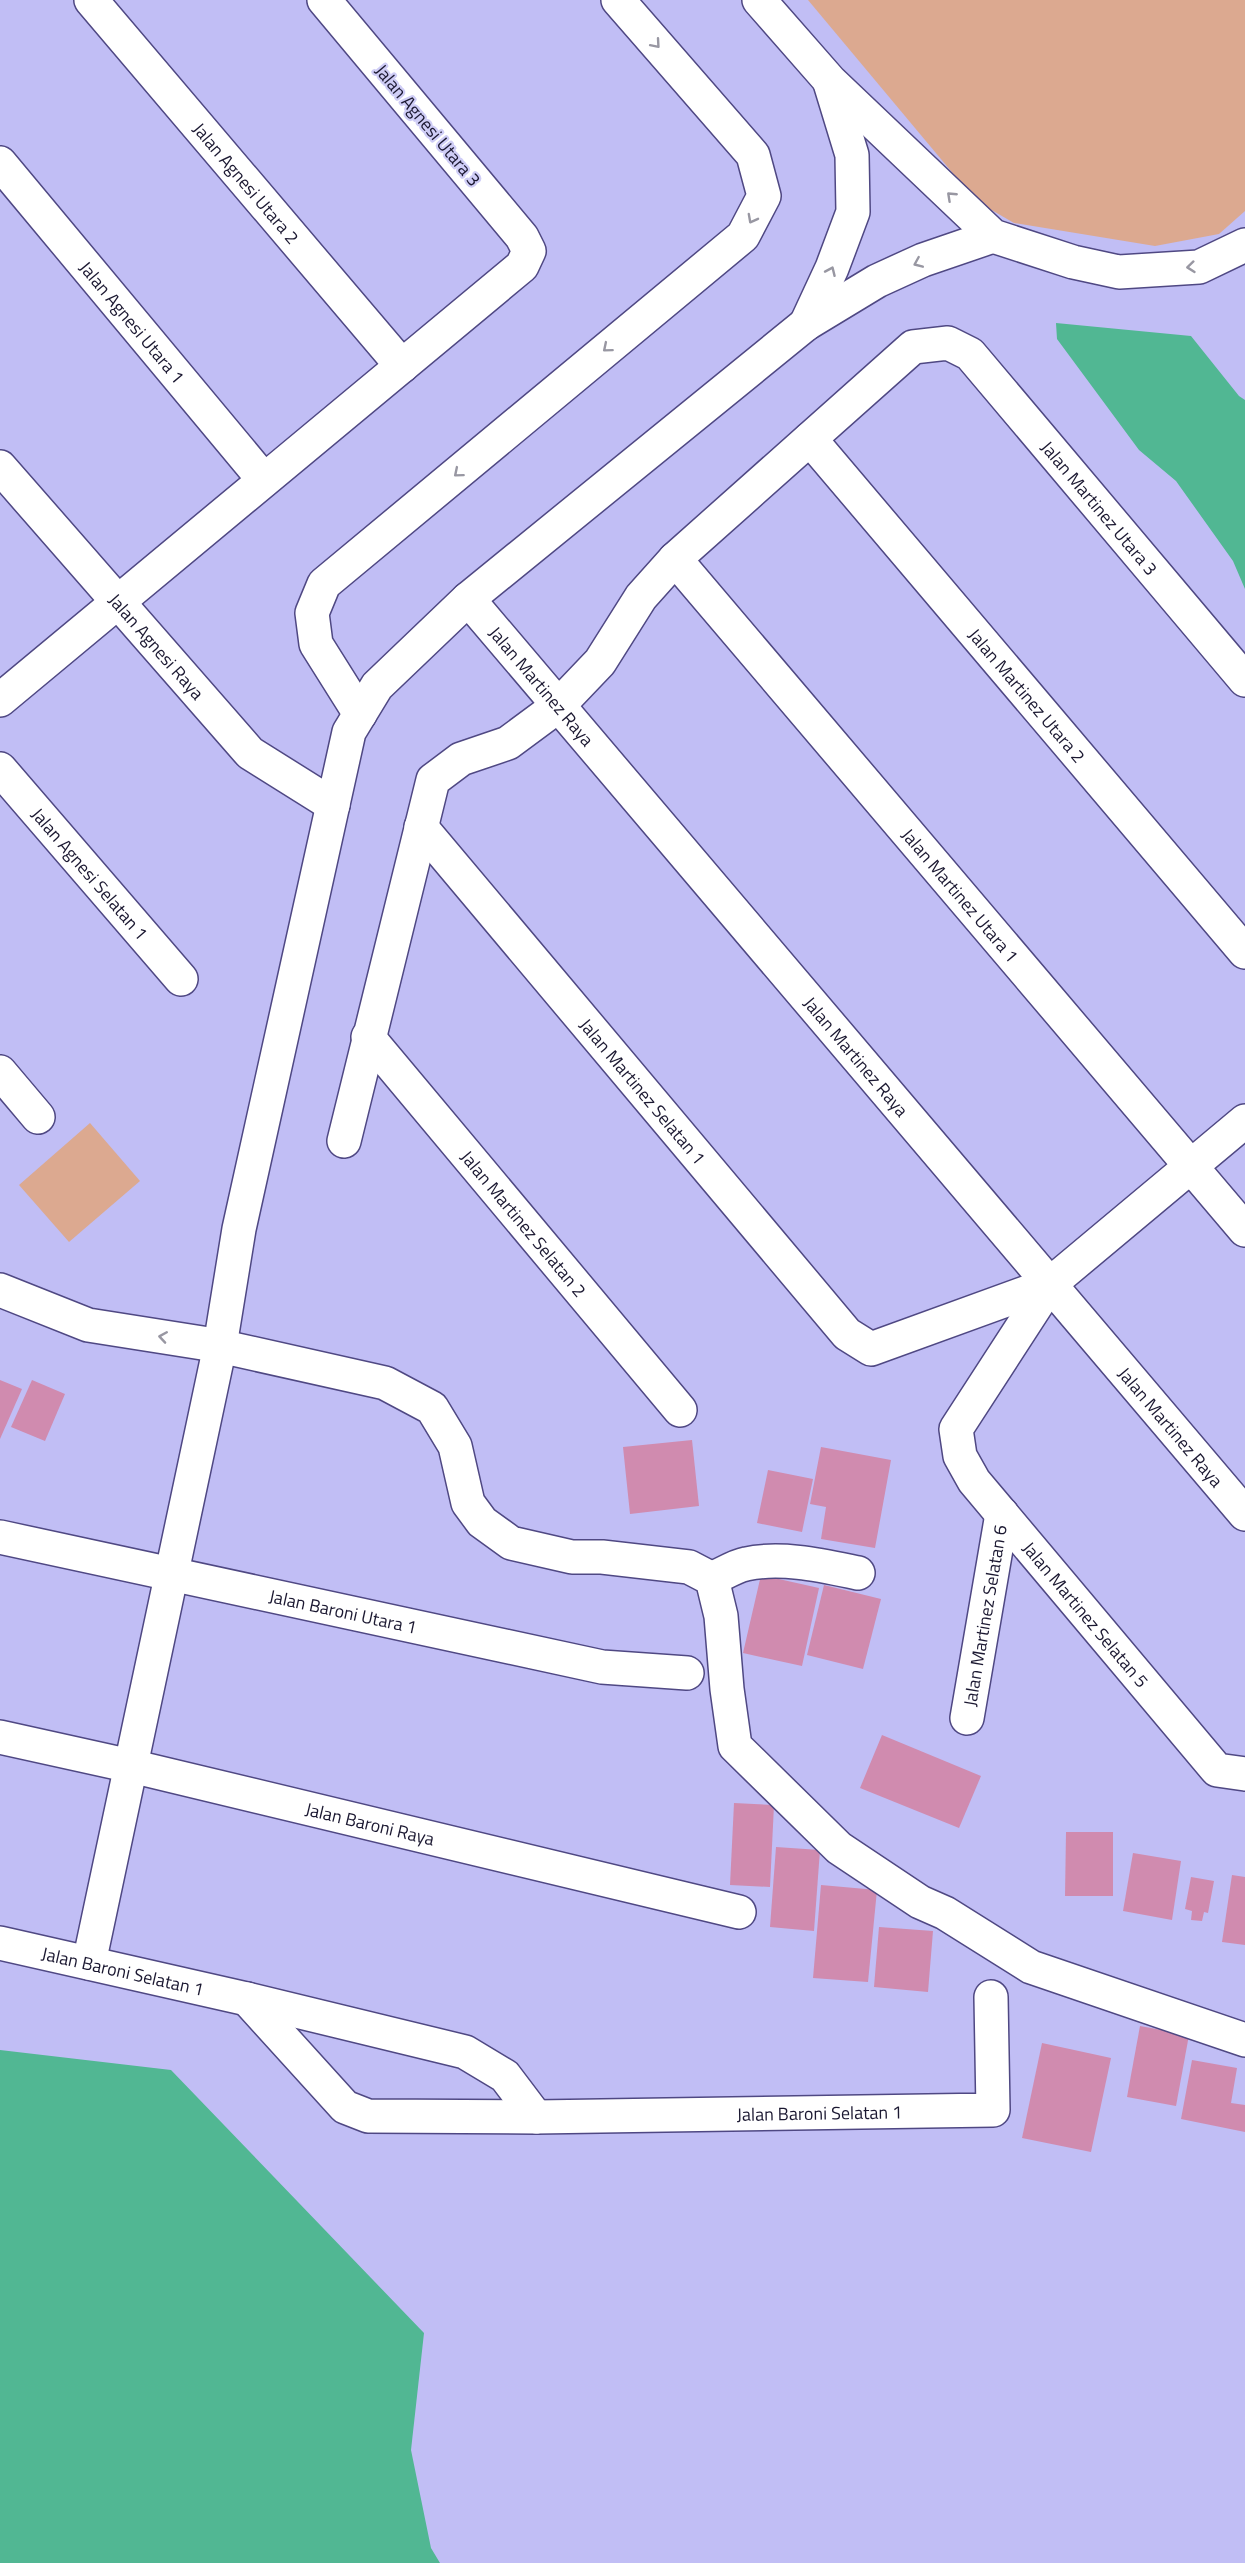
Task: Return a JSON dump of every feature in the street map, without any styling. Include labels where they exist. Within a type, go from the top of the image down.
[{"type":"street","name":"Jalan Agnesi Utara 2","points":[[91,0],[402,366]]},
{"type":"street","name":"Jalan Agnesi Utara 3","points":[[324,0],[522,237],[529,251],[522,266],[402,366]]},
{"type":"street","points":[[360,714],[316,644],[312,613],[324,584],[743,236],[764,196],[753,155],[618,0]]},
{"type":"street","points":[[759,0],[830,81],[993,236],[1073,262],[1119,272],[1199,267],[1245,245]]},
{"type":"street","points":[[806,324],[832,268],[853,212],[852,155],[830,81]]},
{"type":"street","name":"Jalan Agnesi Utara 1","points":[[0,163],[264,480]]},
{"type":"street","points":[[89,1963],[220,1346],[238,1229],[349,732],[376,686],[468,599],[806,324],[877,280],[923,260],[993,236]]},
{"type":"street","name":"Jalan Martinez Utara 3","points":[[810,439],[913,347],[948,343],[970,354],[1245,680]]},
{"type":"street","points":[[0,700],[402,366]]},
{"type":"street","points":[[345,1141],[433,780],[461,759],[508,743],[558,706],[600,662],[641,597],[675,560],[810,439]]},
{"type":"street","name":"Jalan Martinez Utara 2","points":[[810,439],[1245,952]]},
{"type":"street","name":"Jalan Agnesi Raya","points":[[0,467],[250,753],[333,805]]},
{"type":"street","name":"Jalan Martinez Utara 1","points":[[675,560],[1245,1230]]},
{"type":"street","name":"Jalan Martinez Raya","points":[[468,599],[1245,1515]]},
{"type":"street","name":"Jalan Agnesi Selatan 1","points":[[0,769],[181,979]]},
{"type":"street","name":"Jalan Martinez Selatan 1","points":[[421,827],[847,1334],[871,1349],[1050,1284]]},
{"type":"street","name":"Jalan Martinez Selatan 2","points":[[369,1037],[680,1410]]},
{"type":"street","points":[[0,1072],[38,1117]]},
{"type":"street","points":[[1050,1284],[1245,1121]]},
{"type":"street","name":"Jalan Martinez Selatan 5","points":[[1050,1284],[956,1429],[960,1456],[974,1481],[1217,1770],[1245,1774]]},
{"type":"street","points":[[0,1290],[88,1325],[220,1346],[385,1383],[432,1408],[455,1446],[468,1503],[482,1522],[510,1543],[572,1557],[602,1557],[689,1567],[712,1579],[721,1616],[727,1689],[735,1746],[839,1848],[920,1902],[945,1913],[1032,1967],[1245,2040]]},
{"type":"street","name":"Jalan Martinez Selatan 6","points":[[967,1718],[1002,1514]]},
{"type":"street","name":"Jalan Baroni Utara 1","points":[[0,1537],[602,1667],[687,1673]]},
{"type":"street","points":[[712,1579],[746,1564],[770,1562],[813,1564],[858,1573]]},
{"type":"street","name":"Jalan Baroni Raya","points":[[0,1737],[131,1766],[739,1912]]},
{"type":"street","name":"Jalan Baroni Selatan 1","points":[[0,1943],[247,1999],[465,2052],[505,2076],[536,2117]]},
{"type":"street","name":"Jalan Baroni Selatan 1","points":[[247,1999],[345,2107],[368,2116],[536,2117],[993,2110],[991,1997]]},
{"type":"shaded area","points":[[808,0],[1245,0],[1245,211],[1219,234],[1155,246],[1014,223],[976,201]]},
{"type":"shaded area","points":[[1056,323],[1191,336],[1239,396],[1245,400],[1245,589],[1233,561],[1176,481],[1139,450],[1057,339]]},
{"type":"shaded area","points":[[90,1123],[140,1181],[69,1242],[19,1185]]},
{"type":"shaded area","points":[[0,2050],[171,2070],[424,2333],[411,2450],[431,2548],[440,2563],[0,2563]]},
{"type":"building","points":[[0,1380],[22,1389],[0,1439]]},
{"type":"building","points":[[32,1380],[65,1394],[45,1441],[11,1427]]},
{"type":"building","points":[[692,1440],[699,1506],[630,1514],[623,1447]]},
{"type":"building","points":[[821,1447],[891,1460],[875,1548],[821,1539],[826,1507],[810,1504]]},
{"type":"building","points":[[768,1470],[813,1479],[802,1532],[757,1523]]},
{"type":"building","points":[[761,1575],[819,1588],[802,1666],[743,1653]]},
{"type":"building","points":[[824,1585],[881,1599],[863,1669],[807,1655]]},
{"type":"building","points":[[882,1735],[981,1776],[959,1828],[860,1788]]},
{"type":"building","points":[[734,1803],[774,1805],[770,1887],[730,1885]]},
{"type":"building","points":[[1066,1832],[1113,1832],[1113,1896],[1065,1896]]},
{"type":"building","points":[[776,1847],[820,1850],[814,1931],[770,1927]]},
{"type":"building","points":[[1133,1853],[1181,1861],[1172,1920],[1123,1911]]},
{"type":"building","points":[[1232,1875],[1245,1877],[1245,1945],[1222,1942]]},
{"type":"building","points":[[1191,1877],[1214,1881],[1208,1913],[1204,1912],[1202,1921],[1191,1920],[1192,1911],[1185,1909]]},
{"type":"building","points":[[821,1885],[877,1890],[868,1982],[813,1978]]},
{"type":"building","points":[[879,1927],[933,1931],[928,1992],[874,1987]]},
{"type":"building","points":[[1140,2026],[1189,2035],[1176,2106],[1127,2097]]},
{"type":"building","points":[[1042,2043],[1111,2058],[1091,2152],[1022,2138]]},
{"type":"building","points":[[1192,2060],[1237,2068],[1231,2103],[1245,2105],[1245,2132],[1181,2119]]}]
